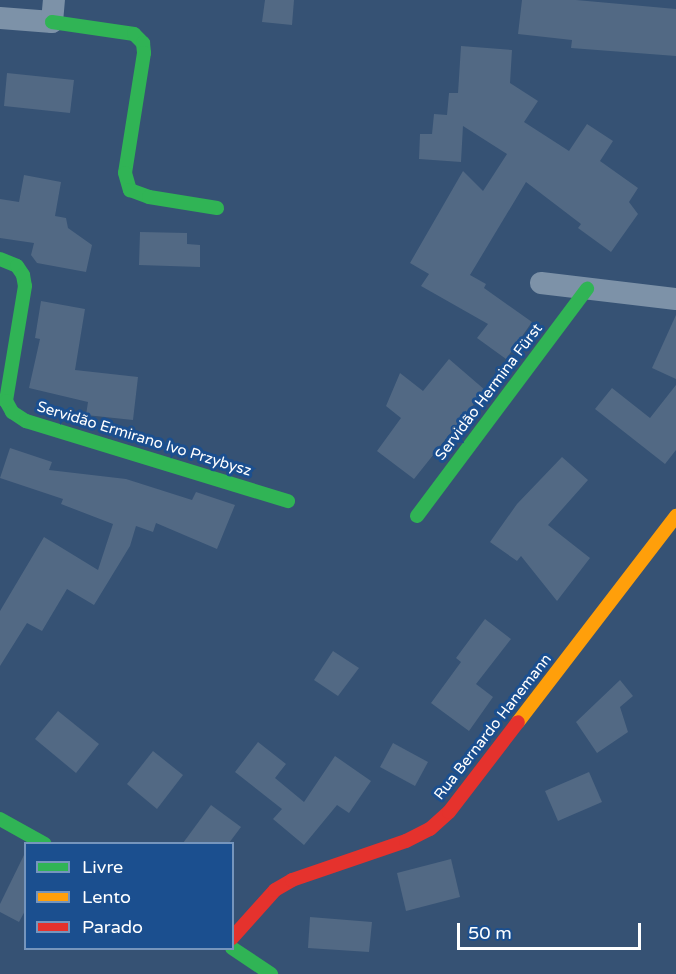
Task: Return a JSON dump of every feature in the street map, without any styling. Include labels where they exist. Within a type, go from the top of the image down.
[{"type":"street","points":[[0,18],[53,11],[135,34],[143,43],[144,53],[125,173],[130,190],[149,197],[218,208]]},
{"type":"street","name":"Servidão Ermirano Ivo Przybysz","points":[[0,259],[17,266],[23,275],[25,286],[6,400],[12,412],[26,421],[288,501]]},
{"type":"street","points":[[541,284],[676,299]]},
{"type":"street","name":"Servidão Hermina Fürst","points":[[417,516],[587,289]]},
{"type":"street","name":"Rua Bernardo Hanemann","points":[[234,936],[275,890],[292,880],[406,841],[430,829],[449,812],[676,516]]},
{"type":"street","points":[[0,819],[43,842]]},
{"type":"street","points":[[234,949],[271,974]]},
{"type":"building","points":[[265,0],[294,0],[292,25],[262,22]]},
{"type":"building","points":[[522,0],[576,0],[676,9],[676,56],[571,48],[572,40],[518,34]]},
{"type":"building","points":[[461,46],[512,50],[510,83],[538,101],[524,122],[569,151],[587,124],[613,141],[600,161],[638,188],[629,202],[638,214],[611,252],[578,228],[581,224],[526,182],[470,275],[486,284],[484,288],[532,322],[506,359],[477,338],[488,324],[421,286],[429,274],[410,263],[463,171],[483,191],[507,154],[463,126],[461,162],[419,159],[420,134],[432,134],[434,114],[447,115],[449,93],[458,93]]},
{"type":"building","points":[[7,73],[74,80],[70,113],[4,106]]},
{"type":"building","points":[[24,175],[61,182],[55,216],[66,218],[68,228],[92,245],[86,272],[37,263],[31,255],[34,243],[0,238],[0,199],[19,202]]},
{"type":"building","points":[[140,232],[187,233],[187,244],[200,245],[200,267],[139,265]]},
{"type":"building","points":[[41,301],[85,309],[75,370],[138,377],[133,420],[86,415],[88,402],[29,388],[40,339],[35,338]]},
{"type":"building","points":[[676,315],[676,379],[652,368]]},
{"type":"building","points":[[449,359],[485,390],[414,479],[377,451],[401,418],[386,406],[400,373],[423,391]]},
{"type":"building","points":[[676,385],[676,450],[665,464],[595,409],[612,388],[650,418]]},
{"type":"building","points":[[10,448],[52,462],[49,470],[126,479],[192,500],[196,492],[235,505],[217,549],[156,523],[153,532],[136,526],[130,546],[94,605],[67,589],[42,631],[27,623],[0,666],[0,611],[44,537],[98,570],[113,524],[61,504],[63,499],[0,478]]},
{"type":"building","points":[[562,457],[588,480],[548,525],[590,558],[557,601],[521,556],[517,561],[490,542],[517,504]]},
{"type":"building","points":[[485,619],[511,639],[476,684],[493,697],[469,731],[431,703],[461,662],[456,658]]},
{"type":"building","points":[[333,651],[359,668],[338,696],[314,680]]},
{"type":"building","points":[[620,680],[633,696],[620,707],[628,732],[597,753],[576,722]]},
{"type":"building","points":[[58,711],[99,744],[76,773],[35,739]]},
{"type":"building","points":[[258,742],[286,764],[275,778],[304,802],[335,756],[371,781],[349,813],[337,805],[304,845],[273,819],[282,809],[235,772]]},
{"type":"building","points":[[393,743],[428,762],[415,786],[380,767]]},
{"type":"building","points":[[153,751],[183,775],[157,809],[127,784]]},
{"type":"building","points":[[589,772],[602,802],[558,821],[545,791]]},
{"type":"building","points":[[211,805],[241,827],[230,842],[184,842]]},
{"type":"building","points":[[24,855],[24,913],[19,922],[0,912],[0,904]]},
{"type":"building","points":[[451,859],[460,897],[406,911],[397,873]]},
{"type":"building","points":[[310,917],[372,922],[369,952],[308,948]]},
{"type":"traffic: fast","points":[[52,22],[134,34],[143,43],[144,53],[125,173],[130,190],[149,197],[217,208]]},
{"type":"traffic: fast","points":[[0,259],[17,266],[23,275],[25,286],[6,401],[12,412],[26,421],[288,501]]},
{"type":"traffic: fast","points":[[417,516],[587,289]]},
{"type":"traffic: fast","points":[[0,819],[41,842]]},
{"type":"traffic: fast","points":[[234,949],[271,974]]},
{"type":"traffic: slow","points":[[518,722],[676,516]]},
{"type":"traffic: jam","points":[[234,936],[275,890],[292,880],[406,841],[430,829],[449,812],[518,722]]}]
